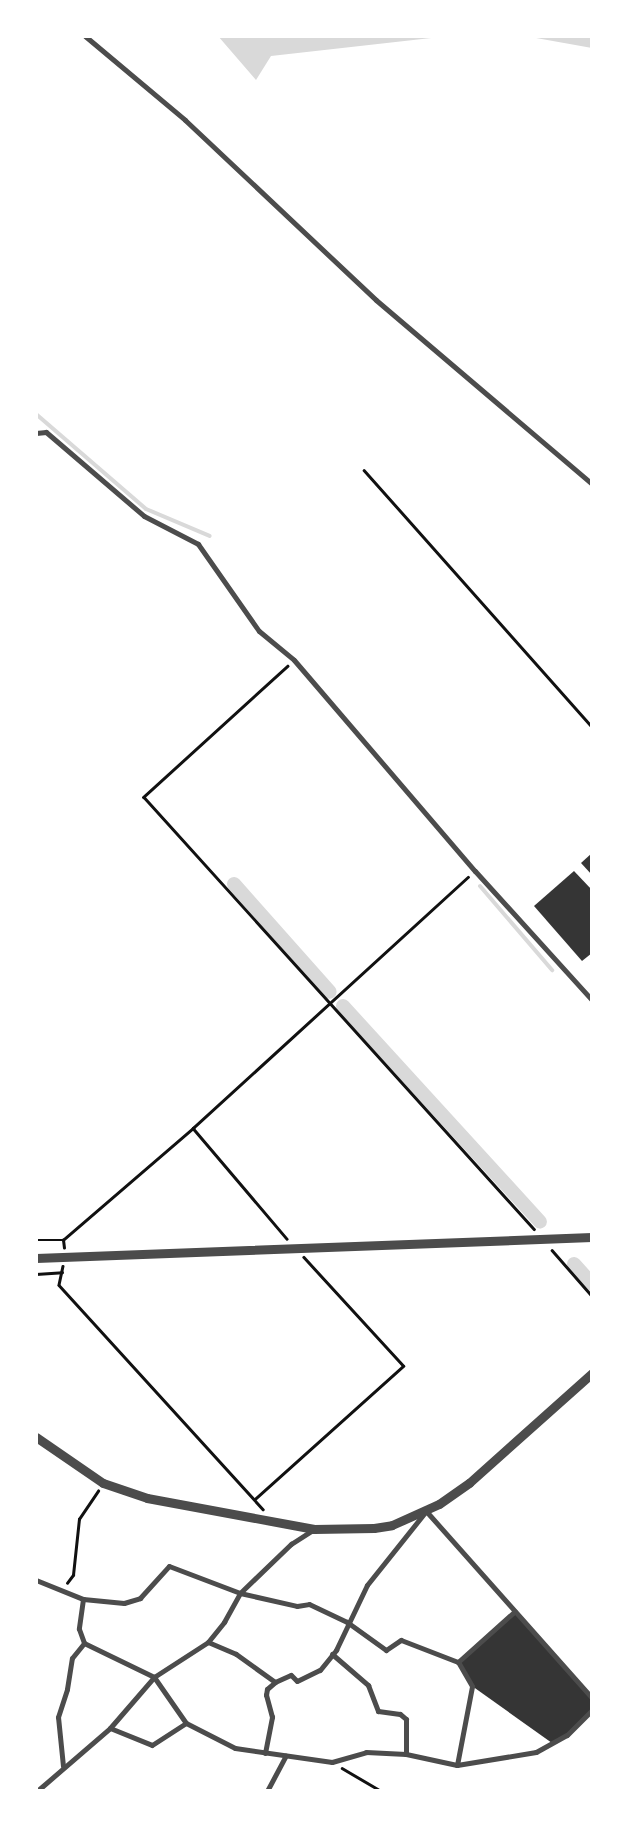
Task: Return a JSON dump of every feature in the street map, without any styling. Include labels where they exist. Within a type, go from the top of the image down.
[{"type":"street","points":[[84,36],[185,120],[384,306],[592,484]]},
{"type":"street","points":[[36,433],[46,432],[144,516],[198,544],[259,631],[294,660],[475,871],[592,1000]]},
{"type":"street","points":[[36,1258],[592,1237]]},
{"type":"street","points":[[36,1437],[103,1483],[146,1498],[314,1529],[374,1528],[392,1525],[426,1511],[468,1483],[592,1373]]},
{"type":"street","points":[[426,1511],[592,1698]]},
{"type":"street","points":[[265,1753],[272,1716],[266,1695],[267,1689],[275,1682],[291,1675],[297,1681],[320,1670],[332,1654],[346,1622],[367,1585],[426,1511]]},
{"type":"street","points":[[37,1791],[63,1766],[110,1728],[154,1676],[208,1642],[224,1622],[240,1594],[291,1544],[314,1529]]},
{"type":"street","points":[[36,1580],[83,1599],[124,1603],[140,1598],[169,1566],[240,1594],[298,1606],[309,1604],[346,1622],[386,1650],[401,1640],[458,1662],[472,1686],[457,1765]]},
{"type":"street","points":[[83,1599],[79,1629],[84,1643],[154,1676],[186,1723],[235,1748],[332,1762],[366,1752],[406,1754],[457,1765],[536,1752],[567,1735],[592,1710]]},
{"type":"street","points":[[458,1662],[515,1611]]},
{"type":"street","points":[[208,1642],[236,1654],[275,1682]]},
{"type":"street","points":[[63,1766],[58,1717],[68,1689],[72,1658],[84,1643]]},
{"type":"street","points":[[332,1654],[368,1685],[378,1711],[400,1714],[406,1719],[406,1754]]},
{"type":"street","points":[[110,1728],[152,1745],[186,1723]]},
{"type":"street","points":[[267,1791],[286,1756]]},
{"type":"path","points":[[364,470],[592,727]]},
{"type":"path","points":[[294,660],[144,797],[543,1238],[592,1296]]},
{"type":"path","points":[[36,1240],[63,1240],[193,1128],[475,871]]},
{"type":"path","points":[[193,1128],[295,1248],[403,1366],[255,1500]]},
{"type":"path","points":[[63,1240],[64,1257],[59,1285],[274,1521]]},
{"type":"path","points":[[36,1274],[62,1272]]},
{"type":"path","points":[[62,1591],[73,1575],[79,1519],[103,1483]]},
{"type":"path","points":[[332,1762],[381,1791]]},
{"type":"shaded area","points":[[218,36],[449,36],[271,56],[256,80]]},
{"type":"shaded area","points":[[525,36],[592,36],[592,48]]},
{"type":"building","points":[[592,853],[592,875],[581,863]]},
{"type":"building","points":[[574,871],[592,890],[592,953],[582,961],[534,906]]},
{"type":"building","points":[[515,1611],[592,1698],[592,1710],[568,1735],[552,1743],[472,1686],[458,1662]]},
{"type":"waterway","points":[[36,414],[146,509],[210,536]]},
{"type":"waterway","points":[[234,884],[330,992]]},
{"type":"waterway","points":[[480,886],[552,970]]},
{"type":"waterway","points":[[343,1006],[540,1222]]},
{"type":"waterway","points":[[574,1264],[592,1284]]}]
